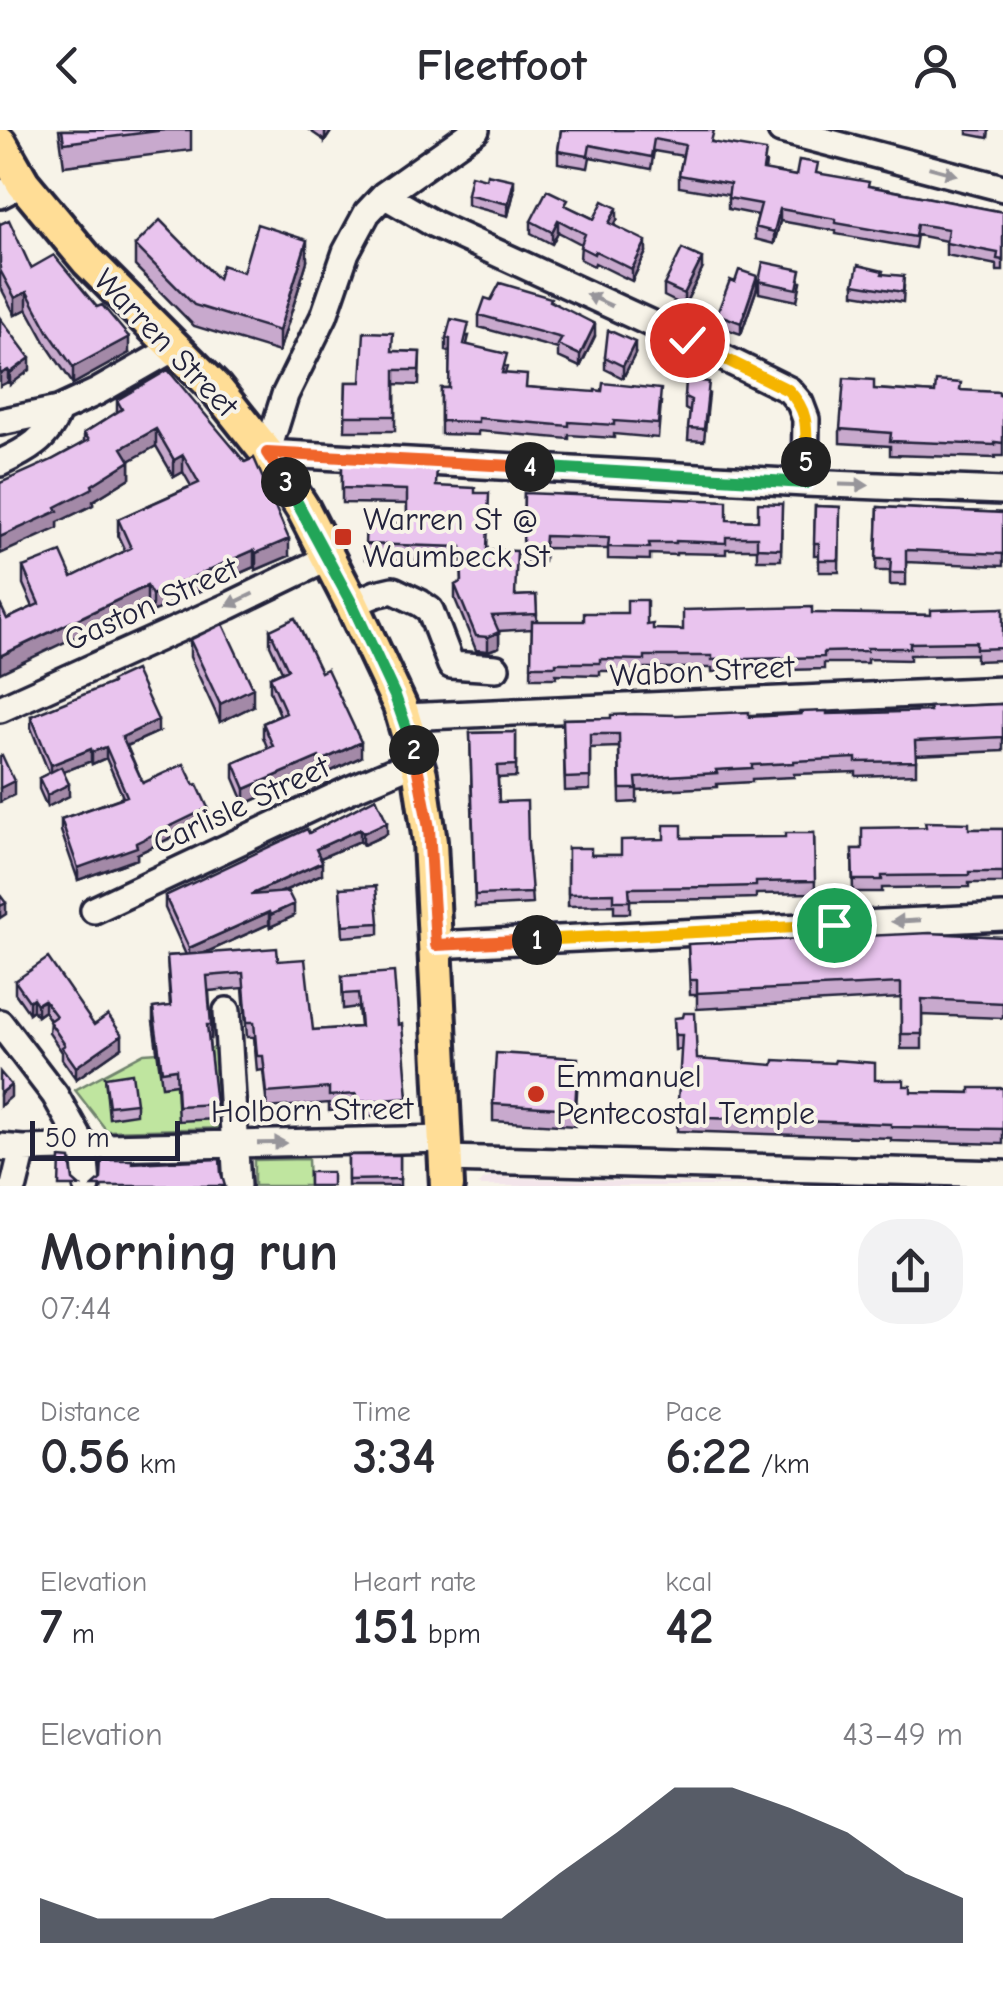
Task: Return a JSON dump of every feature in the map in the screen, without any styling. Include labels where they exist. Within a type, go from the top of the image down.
[{"type":"main road","name":"Warren Street","points":[[0,143],[12,189],[216,389],[267,453],[303,510],[352,604],[404,716],[429,828],[446,1161]]},
{"type":"street","points":[[476,130],[384,195],[367,213],[346,252],[324,316],[285,394],[267,453],[1003,491]]},
{"type":"street","points":[[781,130],[1003,188]]},
{"type":"street","points":[[384,195],[434,224],[788,390],[800,403],[806,419],[806,483]]},
{"type":"street","points":[[0,422],[58,410],[174,348]]},
{"type":"street","points":[[0,464],[44,436],[54,424],[58,410]]},
{"type":"street","name":"Gaston Street","points":[[0,709],[328,558]]},
{"type":"street","points":[[352,604],[393,590],[430,610],[451,665],[496,668]]},
{"type":"street","name":"Wabon Street","points":[[404,716],[1003,690]]},
{"type":"street","name":"Carlisle Street","points":[[94,910],[416,761]]},
{"type":"street","points":[[436,945],[1003,917]]},
{"type":"street","points":[[227,1010],[236,1186]]},
{"type":"street","points":[[0,1023],[55,1095],[84,1147],[86,1186]]},
{"type":"street","name":"Holborn Street","points":[[12,1148],[234,1144],[446,1161],[1003,1174]]},
{"type":"street","points":[[12,1148],[14,1186]]},
{"type":"shaded area","points":[[491,1177],[784,1186],[478,1186]]},
{"type":"green space","points":[[217,1048],[225,1128],[107,1131],[75,1090],[144,1053]]},
{"type":"green space","points":[[308,1159],[309,1186],[254,1186],[254,1160]]},
{"type":"building","points":[[62,130],[165,130],[64,143]]},
{"type":"building","points":[[561,130],[714,130],[711,142],[766,151],[763,170],[796,176],[799,160],[818,163],[816,173],[1003,212],[1003,260],[997,259],[998,253],[946,243],[948,229],[917,224],[915,237],[780,209],[774,232],[755,227],[761,204],[728,198],[730,184],[679,175],[685,145],[654,139],[651,157],[590,145],[588,156],[558,151]]},
{"type":"building","points":[[487,174],[514,180],[508,204],[467,194],[471,175],[486,179]]},
{"type":"building","points":[[547,190],[568,200],[565,205],[594,219],[603,201],[617,208],[609,223],[646,241],[632,269],[580,247],[585,234],[558,220],[552,232],[531,221]]},
{"type":"building","points":[[9,220],[31,268],[54,255],[97,307],[102,305],[129,337],[73,367],[27,292],[15,298],[0,270],[0,224]]},
{"type":"building","points":[[160,220],[218,279],[222,265],[243,272],[257,224],[307,240],[279,331],[194,305],[135,245]]},
{"type":"building","points":[[682,249],[702,258],[684,294],[664,285]]},
{"type":"building","points":[[763,262],[801,270],[797,289],[759,281]]},
{"type":"building","points":[[858,265],[883,271],[882,274],[904,276],[903,292],[854,284]]},
{"type":"building","points":[[739,270],[757,276],[741,323],[717,314],[730,280],[735,282]]},
{"type":"building","points":[[500,283],[551,298],[550,301],[595,324],[580,355],[558,345],[562,338],[479,315],[485,298],[491,300]]},
{"type":"building","points":[[0,318],[30,358],[10,373],[8,370],[0,374]]},
{"type":"building","points":[[451,319],[469,323],[464,344],[507,354],[502,373],[527,375],[526,387],[595,392],[602,391],[603,383],[661,389],[658,424],[569,422],[569,426],[478,418],[478,422],[441,421],[441,388],[449,388],[450,339],[446,338]]},
{"type":"building","points":[[608,330],[635,342],[623,366],[605,357]]},
{"type":"building","points":[[364,332],[393,333],[392,351],[420,352],[419,370],[395,370],[395,416],[345,416],[346,382],[361,382]]},
{"type":"building","points":[[168,370],[245,462],[254,458],[289,539],[256,553],[254,550],[152,595],[147,586],[0,656],[0,604],[7,619],[39,604],[23,567],[61,552],[72,577],[131,548],[118,519],[199,483],[183,455],[174,460],[156,429],[122,448],[130,461],[92,485],[93,488],[56,507],[58,511],[0,537],[0,483],[89,440],[84,433],[122,409],[117,400]]},
{"type":"building","points":[[844,378],[874,380],[874,389],[935,393],[936,381],[961,383],[960,390],[999,392],[1003,396],[1003,443],[890,441],[891,433],[840,429]]},
{"type":"building","points":[[686,379],[709,382],[704,429],[688,428],[691,400],[685,397]]},
{"type":"building","points":[[342,462],[437,464],[436,486],[475,488],[475,493],[489,493],[487,550],[517,551],[515,596],[536,595],[537,614],[492,616],[499,632],[488,637],[476,636],[455,585],[462,581],[461,547],[365,544],[366,522],[407,523],[407,490],[342,488]]},
{"type":"building","points":[[524,493],[727,501],[727,520],[758,521],[758,503],[782,504],[781,549],[757,548],[757,537],[726,537],[726,543],[649,543],[650,548],[608,547],[609,538],[545,536],[544,550],[523,550]]},
{"type":"building","points":[[815,506],[840,507],[839,560],[819,560],[819,543],[814,543]]},
{"type":"building","points":[[878,507],[1003,513],[1003,554],[906,550],[906,573],[890,573],[891,559],[876,559]]},
{"type":"building","points":[[627,600],[647,600],[647,625],[653,624],[653,629],[683,630],[683,610],[812,607],[812,613],[931,615],[931,610],[1003,608],[1003,648],[976,649],[976,642],[910,643],[910,648],[824,652],[824,657],[712,660],[712,656],[645,656],[645,660],[600,659],[600,663],[531,666],[532,621],[584,621],[584,613],[627,613]]},
{"type":"building","points":[[295,618],[321,672],[327,669],[361,742],[245,789],[234,763],[273,746],[263,723],[286,713],[270,677],[288,669],[270,630]]},
{"type":"building","points":[[223,624],[253,688],[220,704],[190,640]]},
{"type":"building","points":[[135,670],[158,720],[122,737],[143,783],[184,764],[208,808],[136,843],[137,847],[78,868],[61,819],[127,796],[106,747],[51,765],[31,716]]},
{"type":"building","points":[[1003,704],[1003,737],[915,741],[916,761],[794,761],[716,770],[717,773],[636,778],[637,789],[620,789],[619,734],[590,734],[590,777],[565,778],[563,719],[635,714],[749,712],[749,717],[827,711],[930,711],[929,707]]},
{"type":"building","points":[[516,732],[516,765],[497,766],[499,802],[527,801],[532,893],[475,895],[470,733]]},
{"type":"building","points":[[0,756],[14,781],[0,788]]},
{"type":"building","points":[[61,767],[69,784],[47,795],[39,778]]},
{"type":"building","points":[[376,798],[387,822],[363,833],[360,829],[316,849],[322,862],[250,895],[288,892],[294,904],[189,948],[165,896],[307,829],[309,833]]},
{"type":"building","points":[[925,822],[969,823],[969,829],[1003,829],[1003,872],[853,880],[852,849],[862,849],[862,828],[926,827]]},
{"type":"building","points":[[664,825],[682,825],[682,838],[814,833],[815,881],[629,888],[630,901],[614,901],[614,893],[568,894],[568,848],[591,848],[591,855],[621,855],[621,840],[664,839]]},
{"type":"building","points":[[376,886],[379,923],[343,925],[340,888]]},
{"type":"building","points":[[930,933],[1003,937],[1003,1003],[922,999],[922,1034],[901,1034],[901,983],[697,993],[697,980],[690,980],[688,944]]},
{"type":"building","points":[[277,948],[278,961],[305,959],[313,1030],[361,1027],[358,993],[343,994],[342,976],[394,972],[408,1098],[357,1102],[356,1094],[329,1096],[329,1088],[267,1093],[263,1056],[257,1056],[254,1022],[247,1022],[243,973],[207,976],[211,1025],[207,1025],[216,1104],[178,1106],[176,1069],[162,1071],[153,1008],[171,1006],[167,956]]},
{"type":"building","points":[[48,958],[94,1025],[108,1015],[122,1035],[76,1067],[49,1021],[56,1016],[44,1000],[37,1004],[33,998],[29,1001],[15,981]]},
{"type":"building","points":[[684,1013],[695,1013],[697,1059],[773,1065],[774,1060],[875,1063],[875,1080],[904,1080],[904,1086],[911,1086],[911,1092],[970,1093],[970,1088],[1003,1088],[1003,1129],[677,1117],[682,1035],[675,1035],[674,1018],[683,1017]]},
{"type":"building","name":"Emmanuel Pentecostal Temple","points":[[496,1053],[578,1058],[575,1109],[493,1104]]},
{"type":"building","points":[[0,1072],[11,1085],[0,1094]]},
{"type":"building","points":[[132,1073],[136,1103],[109,1106],[105,1077]]},
{"type":"building","points":[[348,1155],[400,1155],[400,1179],[348,1180]]},
{"type":"building","points":[[60,1158],[70,1159],[73,1180],[80,1186],[59,1186]]},
{"type":"building","points":[[220,1159],[225,1186],[93,1186],[101,1179],[102,1160],[132,1163]]},
{"type":"building","points":[[309,1172],[332,1172],[332,1186],[309,1186]]},
{"type":"place","name":"Warren St @ Waumbeck St","points":[[343,537]]},
{"type":"place","name":"Emmanuel Pentecostal Temple","points":[[536,1094]]},
{"type":"route","points":[[687,340],[788,390],[800,403],[806,419],[806,483],[267,453],[303,510],[352,604],[407,727],[427,815],[436,945],[834,925]]}]
